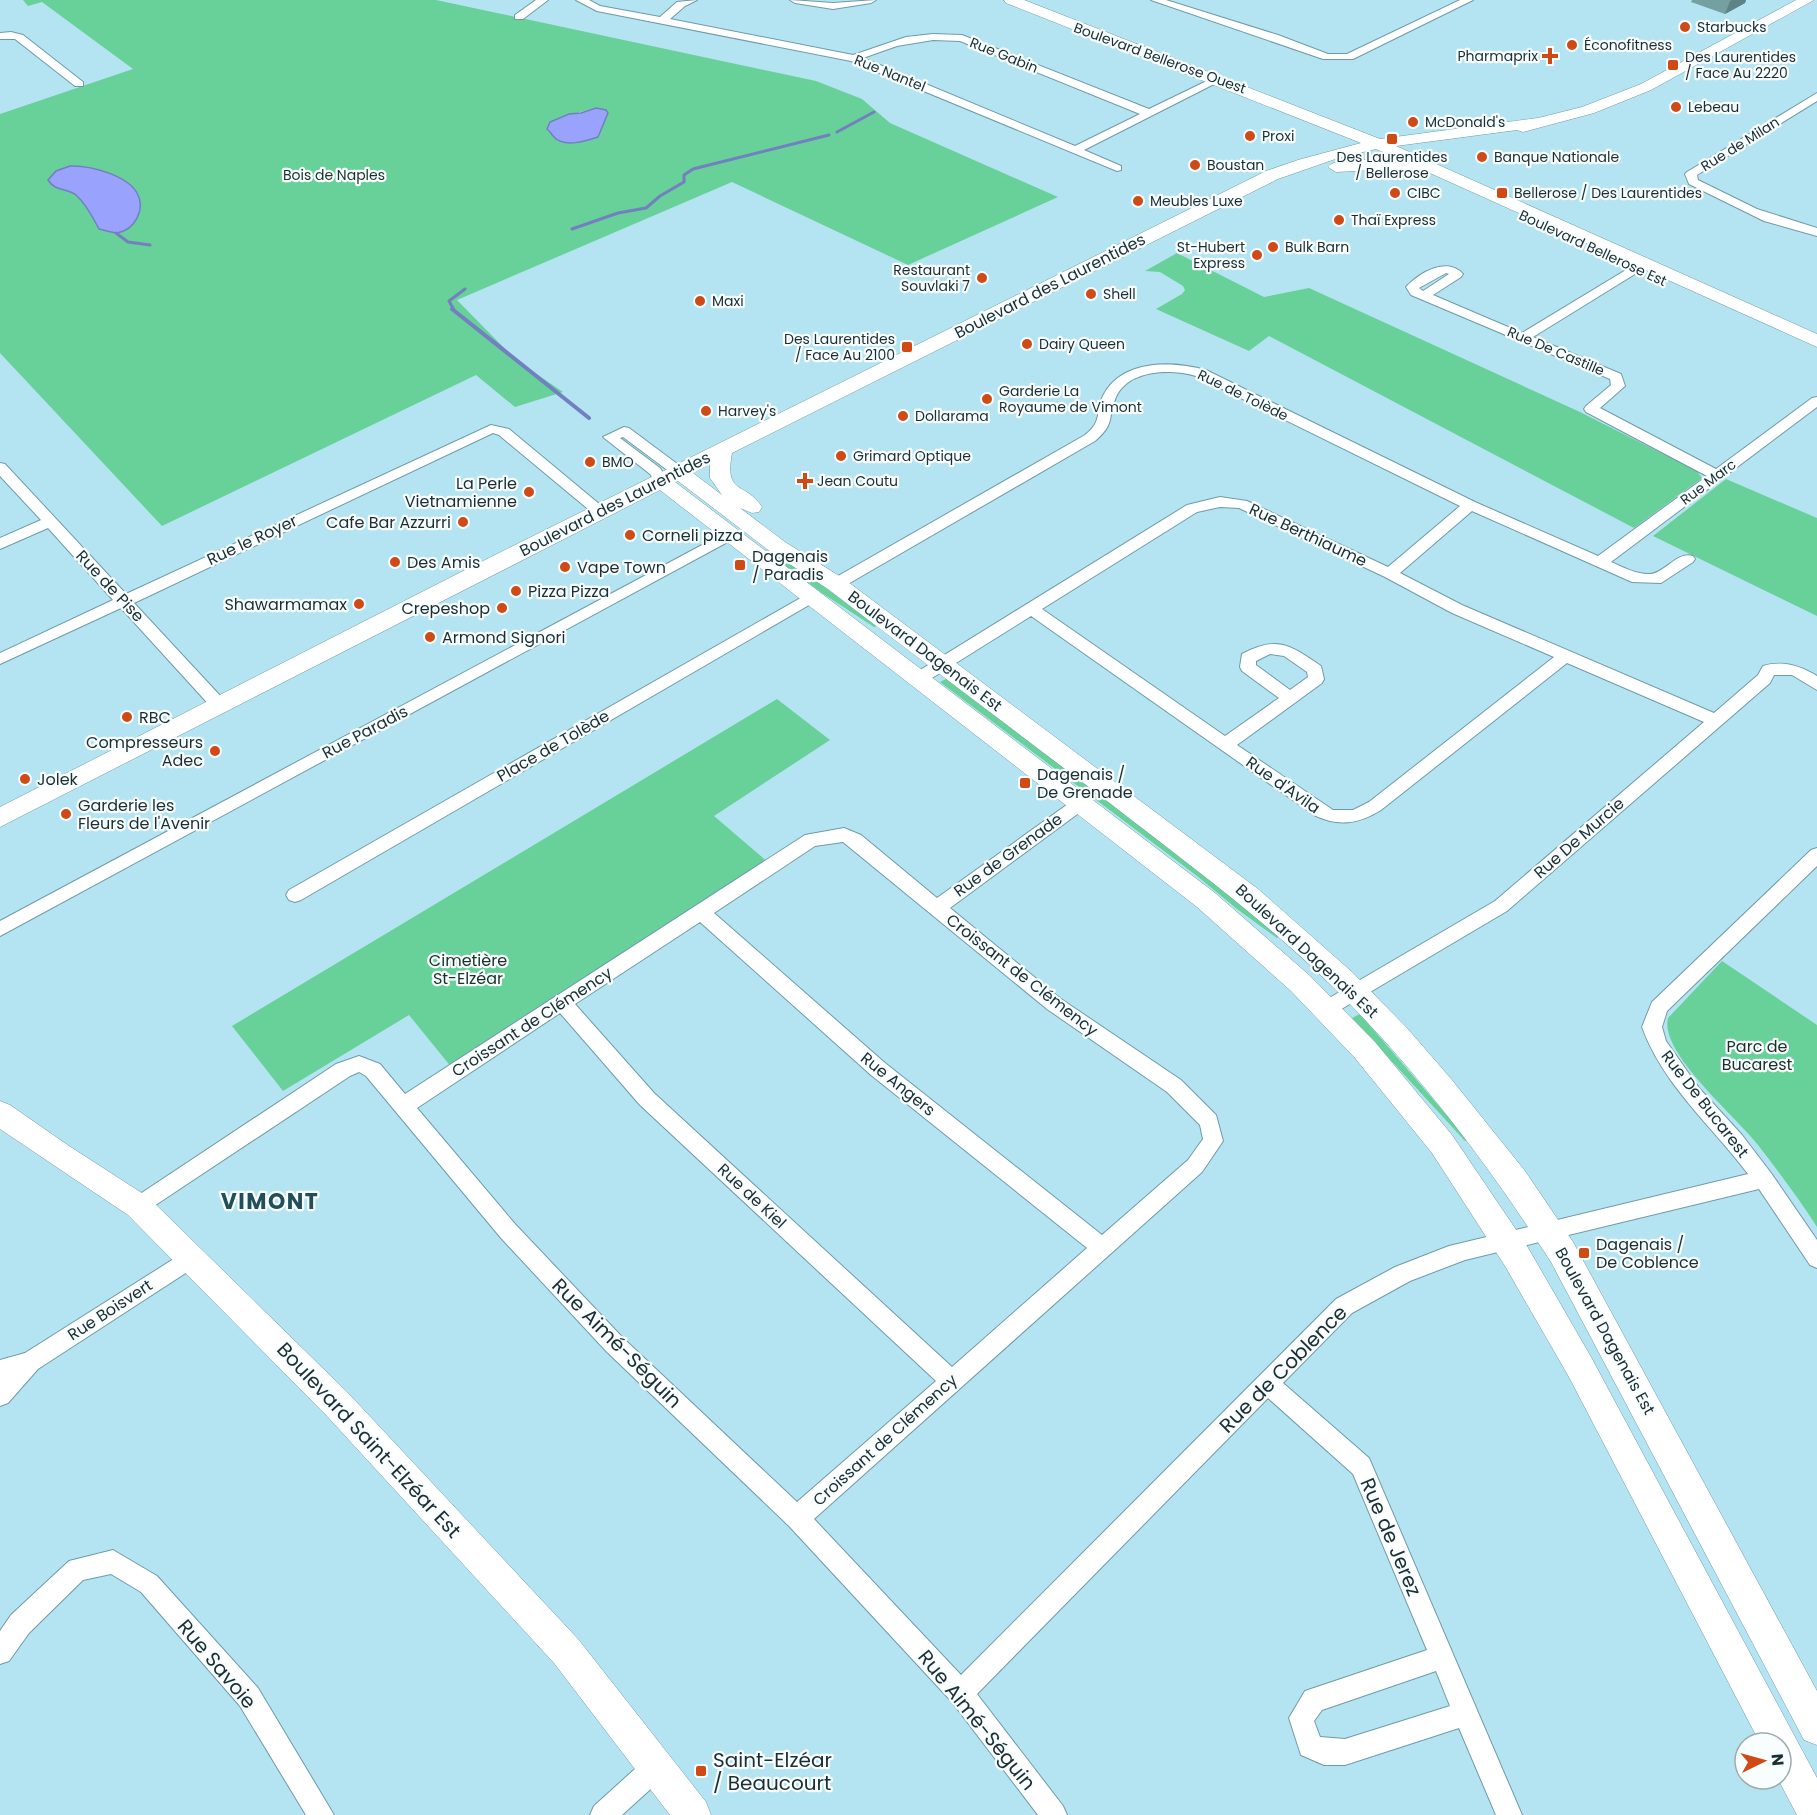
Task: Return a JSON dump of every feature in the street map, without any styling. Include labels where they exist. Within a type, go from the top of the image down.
[{"type":"main road","name":"Boulevard Bellerose Ouest","points":[[1011,0],[1219,79],[1308,116],[1381,150]]},
{"type":"main road","name":"Boulevard des Laurentides","points":[[1233,194],[1270,181],[1328,167],[1381,150],[1429,146],[1538,123],[1608,104],[1646,87],[1807,0]]},
{"type":"main road","name":"Boulevard Bellerose Ouest","points":[[1308,116],[1329,129],[1381,150]]},
{"type":"main road","name":"Boulevard des Laurentides","points":[[0,818],[723,449],[1233,194],[1298,165],[1381,150],[1470,130],[1538,123]]},
{"type":"main road","points":[[1298,165],[1307,157],[1329,146],[1332,140],[1329,129]]},
{"type":"main road","points":[[1429,146],[1424,156],[1433,168]]},
{"type":"main road","name":"Boulevard Bellerose Est","points":[[1381,150],[1433,168],[1641,266],[1817,354]]},
{"type":"main road","name":"Boulevard Bellerose Est","points":[[1381,150],[1413,169],[1817,340]]},
{"type":"main road","points":[[1328,167],[1366,165],[1413,169]]},
{"type":"main road","points":[[723,449],[719,473],[723,482],[788,534],[830,580]]},
{"type":"main road","name":"Boulevard Dagenais Est","points":[[670,476],[693,506],[1230,919],[1326,1009],[1416,1111],[1456,1164],[1506,1241],[1580,1367],[1773,1731]]},
{"type":"main road","name":"Boulevard Dagenais Est","points":[[670,476],[830,580],[1233,883],[1295,935],[1397,1036],[1458,1107],[1510,1174],[1548,1230],[1622,1360],[1817,1727]]},
{"type":"main road","points":[[609,507],[693,506]]},
{"type":"main road","name":"Boulevard Saint-Elzéar Est","points":[[0,1113],[59,1155],[138,1206],[337,1404],[566,1651],[656,1767],[686,1812]]},
{"type":"main road","points":[[1793,1770],[1817,1815]]},
{"type":"street","points":[[519,17],[543,0]]},
{"type":"street","name":"Rue Nantel","points":[[581,0],[597,8],[854,58],[1117,168]]},
{"type":"street","points":[[662,21],[681,4],[692,0]]},
{"type":"street","points":[[795,0],[833,6],[871,0]]},
{"type":"street","points":[[1156,0],[1194,8],[1327,57],[1339,59],[1351,56],[1468,0]]},
{"type":"street","name":"Rue Gabin","points":[[854,58],[885,44],[940,35],[962,38],[1151,114]]},
{"type":"street","points":[[0,36],[19,37],[79,84]]},
{"type":"street","points":[[1076,150],[1219,79]]},
{"type":"street","name":"Rue de Milan","points":[[1817,96],[1692,174],[1693,182],[1708,190],[1783,223],[1817,232]]},
{"type":"street","points":[[1524,337],[1641,266]]},
{"type":"street","name":"Rue De Castille","points":[[1424,296],[1616,377],[1618,386],[1591,409],[1716,475]]},
{"type":"street","name":"Rue de Tolède","points":[[830,580],[1090,438],[1101,429],[1108,398],[1113,390],[1124,380],[1156,366],[1177,367],[1201,373],[1470,505],[1632,577],[1656,579],[1688,559]]},
{"type":"street","name":"Rue Marc","points":[[1599,563],[1817,401]]},
{"type":"street","name":"Rue le Royer","points":[[0,658],[478,433],[495,428],[504,432],[609,507]]},
{"type":"street","points":[[624,430],[670,476],[655,471],[610,437],[624,430]]},
{"type":"street","name":"Rue de Pise","points":[[0,467],[219,705]]},
{"type":"street","name":"Rue Berthiaume","points":[[918,679],[1192,508],[1220,502],[1242,504],[1390,574],[1457,609],[1564,657],[1715,720]]},
{"type":"street","points":[[1390,574],[1470,505]]},
{"type":"street","points":[[0,544],[50,522]]},
{"type":"street","name":"Rue Paradis","points":[[0,929],[730,535]]},
{"type":"street","name":"Place de Tolède","points":[[295,895],[811,597]]},
{"type":"street","name":"Rue d'Avila","points":[[1030,608],[1320,811],[1340,818],[1353,818],[1375,806],[1564,657]]},
{"type":"street","name":"Rue De Murcie","points":[[1326,1009],[1501,906],[1764,679],[1769,670],[1795,670],[1817,684]]},
{"type":"street","points":[[1226,744],[1290,698]]},
{"type":"street","name":"Rue de Grenade","points":[[936,908],[1081,803]]},
{"type":"street","name":"Croissant de Clémency","points":[[403,1106],[811,840],[844,835],[855,840],[1054,1004],[1174,1086],[1209,1121],[1213,1140],[1195,1166],[797,1518]]},
{"type":"street","name":"Rue De Bucarest","points":[[1817,855],[1659,1007],[1652,1027],[1658,1044],[1692,1094],[1735,1141],[1764,1179],[1817,1258]]},
{"type":"street","name":"Rue Angers","points":[[701,912],[878,1069],[1102,1247]]},
{"type":"street","name":"Rue de Kiel","points":[[562,1002],[647,1099],[952,1381]]},
{"type":"street","name":"Rue Aimé-Séguin","points":[[138,1206],[343,1070],[359,1065],[373,1070],[508,1231],[615,1345],[797,1518],[961,1693],[1054,1815]]},
{"type":"street","name":"Rue de Coblence","points":[[961,1693],[1344,1306],[1379,1284],[1437,1259],[1764,1179]]},
{"type":"street","name":"Rue Boisvert","points":[[0,1395],[30,1362],[191,1258]]},
{"type":"street","name":"Rue Boisvert","points":[[0,1370],[30,1362]]},
{"type":"street","name":"Rue de Jerez","points":[[1267,1383],[1361,1466],[1509,1815]]},
{"type":"street","name":"Rue Savoie","points":[[0,1652],[21,1624],[77,1569],[113,1562],[149,1584],[249,1697],[321,1815]]},
{"type":"street","points":[[1442,1657],[1314,1700],[1301,1719],[1310,1746],[1324,1752],[1345,1752],[1466,1713]]},
{"type":"street","points":[[603,1815],[656,1767]]},
{"type":"green space","name":"Bois de Naples","points":[[23,0],[436,0],[816,81],[862,99],[890,123],[1058,197],[908,265],[732,182],[457,300],[516,360],[563,392],[515,407],[476,375],[162,526],[0,353],[0,114],[133,69],[42,2],[28,6]],"holes":[[[596,108],[606,110],[600,135],[552,134],[547,129],[550,122],[565,116]]]},
{"type":"green space","points":[[1177,253],[1264,297],[1309,288],[1580,412],[1697,471],[1702,478],[1634,528],[1269,336],[1249,351],[1156,309],[1185,290],[1183,286],[1160,272],[1145,271]]},
{"type":"green space","points":[[1726,479],[1817,518],[1817,616],[1653,536]]},
{"type":"green space","points":[[768,550],[811,577],[877,626],[874,627],[822,593],[766,551]]},
{"type":"green space","points":[[946,679],[1200,871],[1279,936],[1277,938],[1237,909],[1197,876],[940,682]]},
{"type":"green space","name":"Cimetière St-Elzéar","points":[[777,699],[830,740],[714,816],[770,864],[452,1068],[409,1015],[283,1091],[232,1026]]},
{"type":"green space","name":"Parc de Bucarest","points":[[1722,961],[1817,1025],[1817,1227],[1758,1145],[1687,1066],[1675,1049],[1668,1032],[1668,1018]]},
{"type":"green space","points":[[1360,1014],[1468,1140],[1465,1141],[1352,1018]]},
{"type":"water","points":[[596,108],[606,110],[608,113],[598,137],[569,143],[558,140],[547,129],[550,122],[569,114]]},
{"type":"water","points":[[70,166],[107,172],[132,187],[137,193],[140,206],[134,223],[117,233],[99,229],[87,207],[77,196],[54,186],[48,180],[56,171]]},
{"type":"waterway","points":[[837,132],[874,112]]},
{"type":"waterway","points":[[572,229],[618,213],[646,208],[660,196],[684,182],[684,175],[693,169],[829,135]]},
{"type":"waterway","points":[[116,233],[128,242],[150,245]]},
{"type":"waterway","points":[[454,310],[449,301],[465,289]]},
{"type":"waterway","points":[[452,309],[589,418]]},
{"type":"place","name":"Starbucks","points":[[1685,27]]},
{"type":"place","name":"Éconofitness","points":[[1572,45]]},
{"type":"place","name":"Pharmaprix","points":[[1550,56]]},
{"type":"place","name":"Des Laurentides / Face Au 2220","points":[[1673,65]]},
{"type":"place","name":"Lebeau","points":[[1676,107]]},
{"type":"place","name":"McDonald's","points":[[1413,122]]},
{"type":"place","name":"Proxi","points":[[1250,136]]},
{"type":"place","name":"Des Laurentides / Bellerose","points":[[1392,139]]},
{"type":"place","name":"Banque Nationale","points":[[1482,157]]},
{"type":"place","name":"Boustan","points":[[1195,165]]},
{"type":"place","name":"CIBC","points":[[1395,193]]},
{"type":"place","name":"Bellerose / Des Laurentides","points":[[1502,193]]},
{"type":"place","name":"Meubles Luxe","points":[[1138,201]]},
{"type":"place","name":"Thaï Express","points":[[1339,220]]},
{"type":"place","name":"Bulk Barn","points":[[1273,247]]},
{"type":"place","name":"St-Hubert Express","points":[[1257,255]]},
{"type":"place","name":"Restaurant Souvlaki 7","points":[[982,278]]},
{"type":"place","name":"Shell","points":[[1091,294]]},
{"type":"place","name":"Maxi","points":[[700,301]]},
{"type":"place","name":"Dairy Queen","points":[[1027,344]]},
{"type":"place","name":"Des Laurentides / Face Au 2100","points":[[907,347]]},
{"type":"place","name":"Garderie La Royaume de Vimont","points":[[987,399]]},
{"type":"place","name":"Harvey's","points":[[706,411]]},
{"type":"place","name":"Dollarama","points":[[903,416]]},
{"type":"place","name":"Grimard Optique","points":[[841,456]]},
{"type":"place","name":"BMO","points":[[590,462]]},
{"type":"place","name":"Jean Coutu","points":[[805,481]]},
{"type":"place","name":"La Perle Vietnamienne","points":[[529,492]]},
{"type":"place","name":"Cafe Bar Azzurri","points":[[463,522]]},
{"type":"place","name":"Corneli pizza","points":[[630,535]]},
{"type":"place","name":"Des Amis","points":[[395,562]]},
{"type":"place","name":"Dagenais / Paradis","points":[[740,565]]},
{"type":"place","name":"Vape Town","points":[[565,567]]},
{"type":"place","name":"Pizza Pizza","points":[[516,591]]},
{"type":"place","name":"Shawarmamax","points":[[359,604]]},
{"type":"place","name":"Crepeshop","points":[[502,608]]},
{"type":"place","name":"Armond Signori","points":[[430,637]]},
{"type":"place","name":"RBC","points":[[127,717]]},
{"type":"place","name":"Compresseurs Adec","points":[[215,751]]},
{"type":"place","name":"Jolek","points":[[25,779]]},
{"type":"place","name":"Dagenais / De Grenade","points":[[1025,783]]},
{"type":"place","name":"Garderie les Fleurs de l'Avenir","points":[[66,814]]},
{"type":"place","name":"Dagenais / De Coblence","points":[[1584,1253]]},
{"type":"place","name":"Saint-Elzéar / Beaucourt","points":[[701,1771]]},
{"type":"district","name":"VIMONT","points":[[270,1201]]}]
